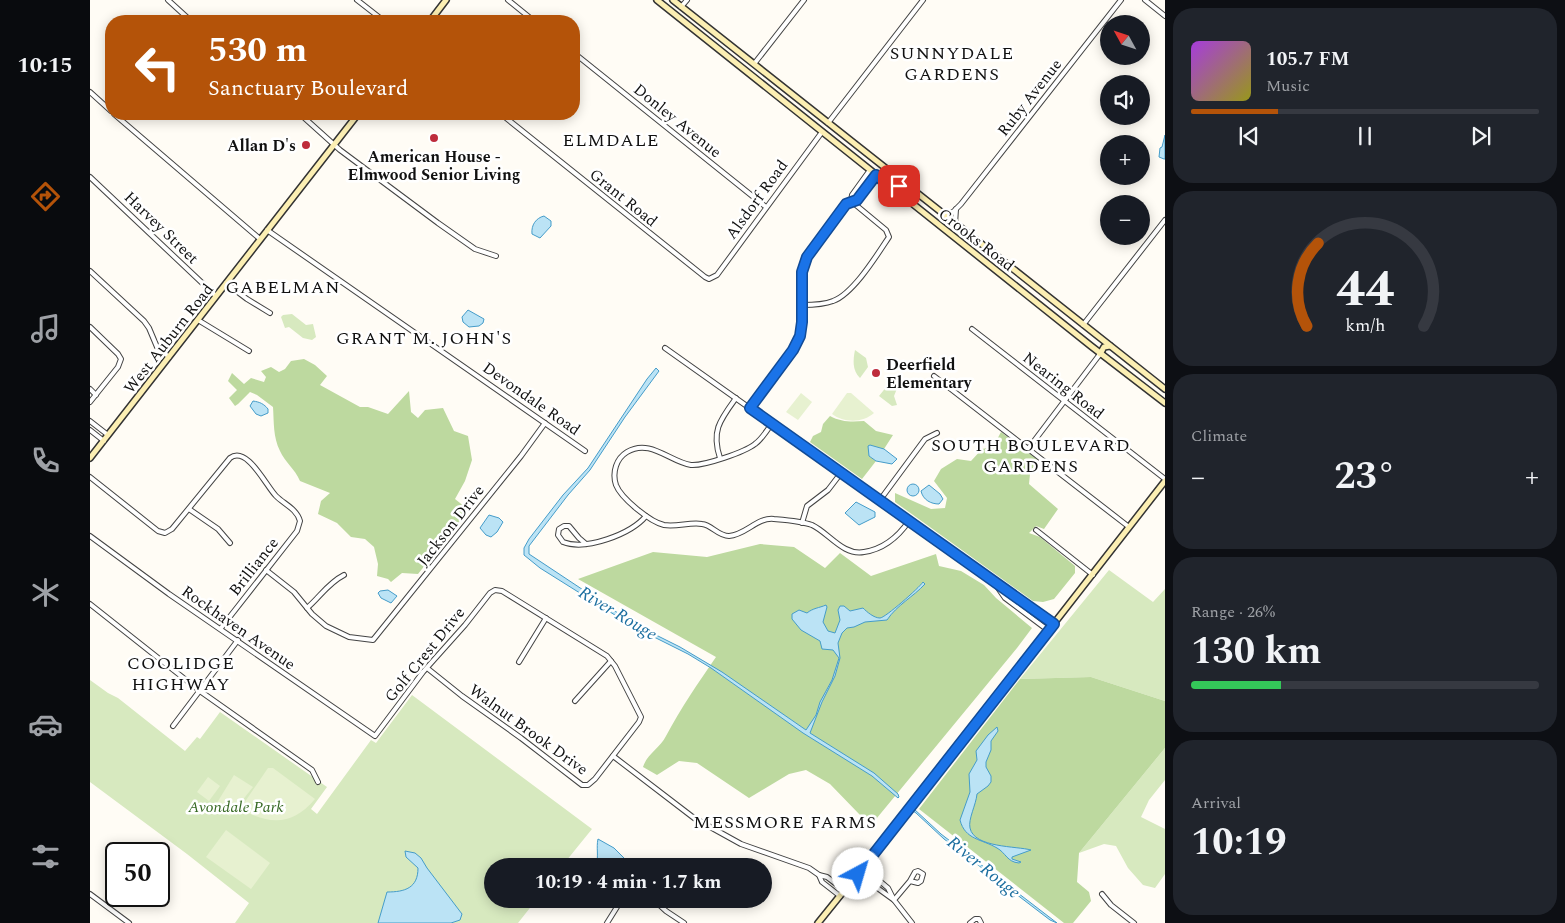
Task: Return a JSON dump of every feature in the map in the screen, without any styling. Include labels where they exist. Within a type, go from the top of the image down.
[{"type":"main road","points":[[435,15],[446,0]]},
{"type":"main road","name":"Crooks Road","points":[[657,0],[1100,354],[1165,403]]},
{"type":"main road","name":"Crooks Road","points":[[673,0],[1165,389]]},
{"type":"main road","points":[[744,70],[750,71],[754,68],[754,64]]},
{"type":"main road","points":[[787,104],[790,99],[798,99]]},
{"type":"main road","name":"West Auburn Road","points":[[90,458],[353,120]]},
{"type":"main road","points":[[890,186],[897,187],[901,181]]},
{"type":"main road","points":[[941,226],[948,223],[955,224]]},
{"type":"main road","points":[[1074,333],[1081,331],[1083,324]]},
{"type":"main road","points":[[1100,354],[1104,347],[1110,346]]},
{"type":"main road","points":[[818,923],[1093,575],[1165,480]]},
{"type":"street","points":[[168,0],[184,15]]},
{"type":"street","points":[[357,0],[376,15]]},
{"type":"street","points":[[508,0],[527,15]]},
{"type":"street","points":[[682,7],[687,0]]},
{"type":"street","points":[[754,64],[804,0]]},
{"type":"street","points":[[828,123],[924,0]]},
{"type":"street","name":"Ruby Avenue","points":[[956,209],[1121,0]]},
{"type":"street","points":[[1145,0],[1165,16]]},
{"type":"street","name":"Donley Avenue","points":[[580,58],[766,207]]},
{"type":"street","points":[[90,92],[105,106]]},
{"type":"street","points":[[120,120],[260,239]]},
{"type":"street","points":[[307,120],[334,144],[438,223],[475,249],[496,256]]},
{"type":"street","name":"Grant Road","points":[[508,120],[705,277],[710,278]]},
{"type":"street","name":"Alsdorf Road","points":[[710,278],[717,275],[822,132]]},
{"type":"street","points":[[851,202],[852,195],[870,170]]},
{"type":"street","points":[[750,408],[798,342],[802,330],[802,272],[807,257],[846,204],[857,200],[876,175]]},
{"type":"street","name":"Harvey Street","points":[[90,177],[216,296]]},
{"type":"street","points":[[802,305],[826,304],[846,294],[889,237],[886,230],[851,202]]},
{"type":"street","points":[[943,214],[950,213],[956,209]]},
{"type":"street","points":[[955,224],[956,209]]},
{"type":"street","points":[[1083,324],[1165,220]]},
{"type":"street","name":"Devondale Road","points":[[267,230],[585,451]]},
{"type":"street","points":[[90,271],[144,321],[157,347],[169,357]]},
{"type":"street","points":[[226,282],[247,299],[270,313]]},
{"type":"street","points":[[198,320],[249,352]]},
{"type":"street","points":[[90,328],[118,354],[121,360],[118,367],[90,402]]},
{"type":"street","name":"Nearing Road","points":[[972,329],[1165,480]]},
{"type":"street","points":[[665,348],[1054,624]]},
{"type":"street","points":[[1028,449],[1100,354]]},
{"type":"street","points":[[934,376],[1129,527]]},
{"type":"street","points":[[90,389],[96,395]]},
{"type":"street","points":[[720,458],[716,441],[717,430],[721,419],[736,398]]},
{"type":"street","points":[[90,421],[108,436]]},
{"type":"street","points":[[772,423],[761,438],[752,446],[706,464],[694,465],[684,463],[663,453],[648,449],[634,449],[626,453],[619,460],[616,467],[615,483],[620,492],[646,516],[662,524],[705,524],[722,534],[730,536],[766,519],[802,523],[816,528],[846,549],[861,553],[870,551],[893,540],[909,521]]},
{"type":"street","name":"Jackson Drive","points":[[307,608],[322,623],[337,632],[358,639],[373,640],[545,424]]},
{"type":"street","points":[[90,430],[104,441]]},
{"type":"street","points":[[880,500],[925,439],[937,433]]},
{"type":"street","name":"Brilliance","points":[[189,509],[230,458],[237,455],[242,456],[257,469],[275,495],[295,512],[299,518],[300,523],[297,531],[221,628]]},
{"type":"street","points":[[802,523],[807,506],[828,490],[841,473]]},
{"type":"street","points":[[90,478],[158,531],[165,533],[172,529],[189,509],[220,532],[230,543]]},
{"type":"street","points":[[586,544],[569,526],[564,526],[560,529],[559,538],[563,542],[576,545],[586,544],[595,543],[632,529],[646,516]]},
{"type":"street","points":[[1036,530],[1093,575]]},
{"type":"street","name":"Rockhaven Avenue","points":[[90,536],[158,586],[375,736]]},
{"type":"street","points":[[266,570],[294,592],[307,608],[330,583],[344,575]]},
{"type":"street","points":[[994,582],[1002,596],[1049,631]]},
{"type":"street","name":"Golf Crest Drive","points":[[375,736],[427,668],[490,593],[495,590],[502,591],[546,618]]},
{"type":"street","points":[[90,604],[200,691],[312,770],[318,782]]},
{"type":"street","points":[[519,662],[546,618],[600,651],[611,661],[641,717],[613,756]]},
{"type":"street","points":[[172,726],[238,640]]},
{"type":"street","points":[[575,701],[611,661]]},
{"type":"street","name":"Walnut Brook Drive","points":[[427,668],[582,785],[588,785],[593,782],[613,756],[703,824],[741,844],[804,865],[819,875],[827,877],[844,890]]},
{"type":"street","points":[[863,867],[888,888],[894,900],[912,923]]},
{"type":"street","points":[[858,874],[894,900]]},
{"type":"street","name":"Walnut Brook Drive","points":[[819,875],[822,882],[840,896]]},
{"type":"street","points":[[894,900],[910,881]]},
{"type":"street","points":[[828,887],[833,882]]},
{"type":"street","points":[[90,894],[129,923]]},
{"type":"street","points":[[1102,894],[1111,905],[1134,923]]},
{"type":"street","points":[[607,923],[616,908]]},
{"type":"street","points":[[663,908],[684,923]]},
{"type":"street","points":[[970,923],[975,918],[979,919],[981,923]]},
{"type":"green space","points":[[292,314],[306,325],[313,324],[316,337],[312,340],[303,338],[289,327],[285,328],[281,317]]},
{"type":"green space","points":[[855,350],[866,358],[868,367],[860,378],[854,368]]},
{"type":"green space","points":[[304,359],[315,365],[327,376],[320,385],[360,407],[368,407],[388,414],[409,391],[411,412],[418,418],[425,410],[443,408],[454,431],[468,436],[472,460],[465,481],[455,499],[465,507],[464,516],[418,574],[402,573],[391,582],[388,579],[377,576],[378,564],[374,547],[365,539],[351,537],[337,523],[318,514],[321,501],[330,493],[300,481],[285,459],[276,440],[273,407],[250,392],[235,406],[229,398],[237,390],[228,381],[232,373],[244,384],[251,378],[264,382],[266,377],[261,371],[271,367],[279,372],[285,369],[291,361]]},
{"type":"green space","points":[[897,380],[898,386],[894,396],[897,405],[892,406],[879,396],[891,381]]},
{"type":"green space","points":[[801,393],[812,402],[798,420],[786,412]]},
{"type":"green space","points":[[847,393],[851,393],[874,413],[864,419],[853,421],[842,419],[832,414]]},
{"type":"green space","points":[[830,416],[846,421],[864,421],[876,431],[893,435],[884,449],[877,448],[869,456],[876,461],[862,479],[810,442],[813,436],[821,432],[823,424]]},
{"type":"green space","points":[[1001,432],[1037,459],[1030,474],[1029,484],[1058,509],[1044,529],[1036,526],[1029,533],[1040,537],[1075,566],[1075,573],[1054,599],[1043,602],[1033,601],[895,502],[895,493],[931,509],[945,508],[947,498],[934,481],[941,469],[957,459],[971,461],[982,449],[993,447]]},
{"type":"green space","points":[[760,544],[794,547],[825,568],[840,553],[871,576],[936,554],[939,566],[961,571],[984,585],[996,598],[1032,628],[872,824],[860,815],[830,784],[806,770],[789,774],[749,798],[697,763],[679,761],[657,775],[643,767],[647,758],[663,740],[716,657],[578,579],[653,552],[707,557]]},
{"type":"green space","points":[[1109,570],[1153,602],[1165,589],[1165,701],[1091,677],[1020,679]]},
{"type":"green space","points":[[1091,677],[1165,701],[1165,748],[1079,853],[1077,882],[1089,892],[1091,901],[1073,923],[1064,923],[919,809],[1020,679]]},
{"type":"green space","name":"Avondale Park","points":[[90,680],[118,698],[185,751],[197,737],[200,739],[220,712],[327,787],[311,809],[317,814],[371,740],[376,743],[412,695],[592,829],[568,858],[484,858],[484,908],[530,908],[518,923],[235,923],[249,903],[90,782]]},
{"type":"green space","points":[[1165,748],[1165,780],[1149,800],[1141,817],[1165,829],[1165,874],[1155,888],[1143,885],[1128,868],[1116,846],[1104,844],[1079,853]]},
{"type":"green space","points":[[268,768],[273,768],[315,799],[298,814],[280,820],[261,818],[240,809]]},
{"type":"green space","name":"Avondale Park","points":[[234,775],[253,787],[230,816],[215,806]]},
{"type":"green space","points":[[208,777],[220,786],[209,801],[197,792]]},
{"type":"green space","points":[[226,830],[270,863],[251,889],[206,857]]},
{"type":"water","points":[[1165,135],[1165,159],[1164,159],[1159,157]]},
{"type":"water","points":[[544,216],[551,221],[551,226],[540,238],[532,234],[532,228],[536,220]]},
{"type":"water","points":[[468,310],[484,319],[483,323],[479,326],[469,327],[463,322],[462,317]]},
{"type":"water","points":[[656,368],[659,371],[625,417],[590,470],[568,495],[529,546],[529,554],[636,625],[680,647],[722,672],[806,730],[816,715],[820,702],[832,680],[839,658],[833,650],[822,649],[820,641],[801,630],[792,619],[792,614],[799,610],[807,613],[826,605],[823,622],[828,631],[835,633],[840,620],[838,610],[840,606],[844,606],[850,611],[863,608],[873,616],[880,618],[902,602],[923,582],[925,584],[895,610],[887,620],[865,622],[847,628],[842,633],[838,643],[840,658],[835,676],[810,733],[874,773],[898,794],[898,798],[872,776],[803,733],[711,668],[688,654],[634,627],[540,568],[524,555],[524,548],[529,539],[563,495],[588,468]]},
{"type":"water","points":[[253,401],[265,406],[268,409],[268,413],[261,416],[256,414],[250,406]]},
{"type":"water","points":[[868,446],[884,449],[897,459],[892,464],[876,461],[869,456]]},
{"type":"water","points":[[911,484],[915,484],[919,490],[915,496],[911,496],[907,492],[907,488]]},
{"type":"water","points":[[929,485],[943,499],[939,504],[928,501],[922,494],[921,491]]},
{"type":"water","points":[[856,502],[875,512],[875,517],[859,525],[845,513]]},
{"type":"water","points":[[489,515],[499,518],[503,522],[497,532],[491,537],[486,535],[480,528]]},
{"type":"water","points":[[388,590],[397,596],[391,603],[381,598],[378,593]]},
{"type":"water","points":[[997,727],[998,731],[991,741],[991,750],[986,762],[991,782],[977,794],[970,820],[970,828],[973,835],[987,843],[1031,850],[1012,857],[1012,859],[1021,862],[1019,863],[1009,859],[997,848],[970,835],[962,827],[960,820],[970,792],[969,774],[977,760],[976,751],[988,735]]},
{"type":"water","name":"River Rouge","points":[[914,809],[941,834],[1057,923],[1050,920],[944,839],[913,811]]},
{"type":"water","points":[[598,839],[614,848],[624,858],[597,858]]},
{"type":"water","points":[[405,851],[415,853],[421,858],[462,914],[460,920],[451,923],[378,923],[387,892],[405,890],[416,880],[418,868],[406,857]]},
{"type":"place","name":"American House - Elmwood Senior Living","points":[[434,138]]},
{"type":"place","name":"Allan D's","points":[[306,145]]},
{"type":"place","name":"Deerfield Elementary","points":[[876,373]]},
{"type":"district","name":"SUNNYDALE GARDENS","points":[[952,63]]},
{"type":"district","name":"ELMDALE","points":[[611,140]]},
{"type":"district","name":"GABELMAN","points":[[283,287]]},
{"type":"district","name":"GRANT M. JOHN'S","points":[[424,338]]},
{"type":"district","name":"SOUTH BOULEVARD GARDENS","points":[[1031,455]]},
{"type":"district","name":"COOLIDGE HIGHWAY","points":[[181,673]]},
{"type":"district","name":"MESSMORE FARMS","points":[[785,822]]},
{"type":"route","points":[[858,874],[1054,624],[1006,588],[994,582],[750,408],[798,342],[802,330],[802,272],[804,263],[810,253],[846,204],[857,200],[876,175],[890,186],[899,186]]}]
